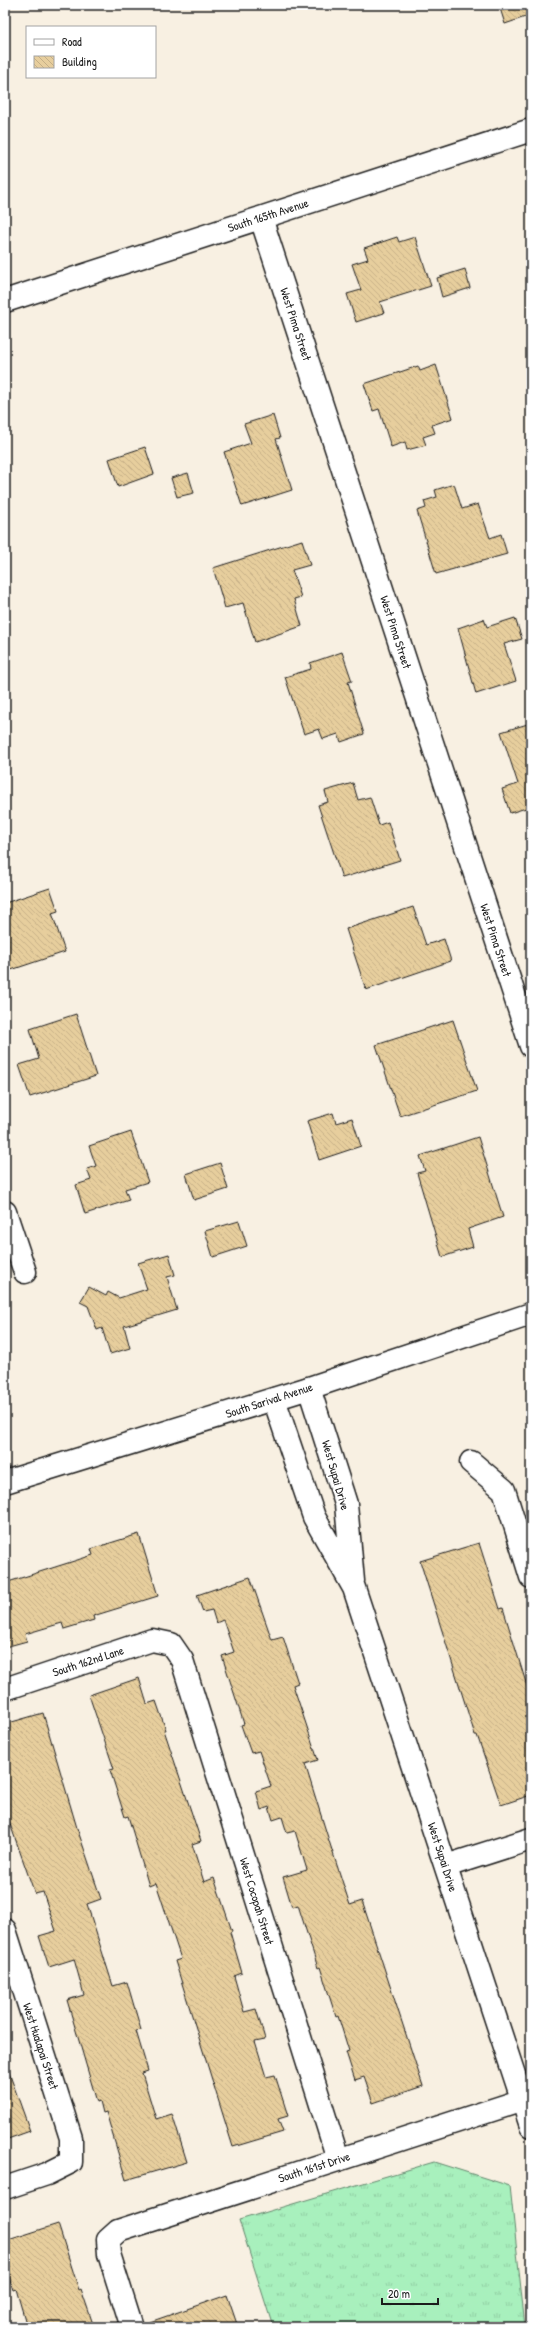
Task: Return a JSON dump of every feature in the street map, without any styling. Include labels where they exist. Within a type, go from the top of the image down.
[{"type":"street","name":"South 165th Avenue","points":[[5,301],[531,130]]},
{"type":"street","name":"West Pima Street","points":[[261,218],[531,1046]]},
{"type":"street","points":[[5,1212],[25,1272]]},
{"type":"street","name":"South Sarival Avenue","points":[[5,1482],[309,1388],[531,1314]]},
{"type":"street","name":"West Supai Drive","points":[[309,1388],[346,1504],[354,1588]]},
{"type":"street","name":"West Supai Drive","points":[[274,1399],[314,1517],[354,1588],[531,2126]]},
{"type":"street","points":[[471,1462],[504,1490],[531,1577]]},
{"type":"street","name":"South 162nd Lane","points":[[5,1689],[152,1640],[171,1644]]},
{"type":"street","name":"West Cocopah Street","points":[[171,1644],[182,1660],[338,2159]]},
{"type":"street","points":[[446,1866],[531,1839]]},
{"type":"street","name":"West Hualapai Street","points":[[5,1930],[71,2138],[71,2162],[47,2174],[5,2188]]},
{"type":"street","name":"South 161st Drive","points":[[132,2327],[109,2254],[108,2240],[118,2231],[522,2100]]},
{"type":"green space","points":[[434,2162],[510,2186],[525,2327],[273,2327],[239,2220]]},
{"type":"building","points":[[499,5],[531,5],[531,15],[505,24]]},
{"type":"building","points":[[397,237],[399,242],[415,237],[431,286],[380,302],[384,313],[356,322],[347,294],[361,290],[352,264],[368,259],[364,248]]},
{"type":"building","points":[[465,269],[470,288],[442,297],[437,278]]},
{"type":"building","points":[[436,365],[453,418],[432,425],[435,433],[423,437],[426,445],[407,450],[405,442],[391,447],[379,409],[373,411],[364,384],[418,366],[420,371]]},
{"type":"building","points":[[273,415],[280,438],[276,439],[292,490],[242,506],[224,452],[251,443],[244,424]]},
{"type":"building","points":[[145,447],[154,474],[118,487],[109,459]]},
{"type":"building","points":[[188,473],[194,493],[177,497],[171,478]]},
{"type":"building","points":[[454,484],[462,509],[478,504],[490,538],[501,534],[507,554],[436,574],[417,511],[426,508],[424,501],[437,497],[435,490]]},
{"type":"building","points":[[302,540],[310,565],[292,570],[301,597],[294,599],[302,626],[255,642],[243,603],[225,608],[213,568]]},
{"type":"building","points":[[515,618],[522,639],[504,644],[516,681],[476,694],[458,628],[484,619],[487,627]]},
{"type":"building","points":[[342,652],[352,681],[348,682],[364,734],[341,742],[338,734],[323,739],[319,729],[304,734],[285,677],[311,669],[310,663]]},
{"type":"building","points":[[531,723],[531,814],[528,815],[526,808],[510,813],[502,789],[518,784],[501,732]]},
{"type":"building","points":[[353,783],[358,800],[370,797],[379,825],[388,822],[400,860],[342,878],[318,805],[328,802],[325,791]]},
{"type":"building","points":[[50,888],[58,911],[52,913],[65,952],[5,972],[5,903]]},
{"type":"building","points":[[413,907],[426,945],[444,939],[451,961],[366,990],[346,929]]},
{"type":"building","points":[[76,1014],[96,1076],[30,1097],[19,1065],[39,1059],[30,1029]]},
{"type":"building","points":[[453,1020],[477,1091],[400,1116],[376,1045]]},
{"type":"building","points":[[333,1113],[336,1123],[352,1118],[361,1146],[319,1160],[307,1121]]},
{"type":"building","points":[[131,1132],[148,1182],[125,1189],[129,1200],[85,1214],[76,1185],[91,1180],[87,1169],[96,1166],[89,1146]]},
{"type":"building","points":[[478,1137],[503,1217],[468,1229],[473,1247],[442,1257],[417,1173],[425,1171],[420,1156]]},
{"type":"building","points":[[220,1163],[228,1189],[194,1200],[186,1174]]},
{"type":"building","points":[[239,1221],[247,1246],[213,1257],[205,1231]]},
{"type":"building","points":[[169,1254],[175,1275],[167,1277],[177,1310],[124,1326],[130,1348],[110,1354],[102,1328],[97,1330],[88,1306],[80,1302],[89,1287],[106,1296],[108,1292],[119,1298],[147,1289],[138,1263]]},
{"type":"building","points":[[139,1534],[158,1596],[93,1616],[94,1620],[64,1629],[62,1623],[25,1634],[27,1641],[5,1647],[5,1583],[93,1555],[91,1549]]},
{"type":"building","points":[[479,1543],[500,1609],[503,1608],[531,1699],[531,1795],[501,1805],[477,1735],[475,1735],[420,1561]]},
{"type":"building","points":[[250,1577],[272,1640],[283,1637],[298,1683],[293,1685],[318,1760],[305,1764],[350,1905],[362,1901],[423,2086],[373,2103],[364,2077],[355,2080],[346,2052],[349,2051],[338,2016],[336,2017],[320,1967],[318,1968],[298,1905],[292,1907],[283,1877],[307,1870],[295,1831],[287,1833],[282,1817],[273,1820],[269,1807],[261,1810],[256,1791],[271,1786],[259,1751],[251,1753],[241,1725],[244,1724],[222,1656],[234,1652],[223,1620],[216,1623],[212,1610],[203,1612],[197,1595]]},
{"type":"building","points":[[139,1678],[147,1704],[156,1701],[166,1730],[164,1730],[201,1841],[192,1844],[204,1882],[214,1878],[232,1931],[230,1932],[242,1973],[234,1976],[244,2012],[256,2009],[265,2039],[255,2041],[266,2077],[275,2075],[288,2116],[278,2119],[283,2132],[233,2147],[175,1961],[181,1959],[156,1883],[149,1886],[128,1816],[125,1817],[110,1770],[114,1769],[89,1695]]},
{"type":"building","points":[[43,1713],[77,1828],[101,1899],[87,1904],[113,1986],[127,1982],[141,2030],[136,2031],[148,2071],[142,2073],[156,2119],[172,2114],[187,2162],[126,2180],[106,2112],[103,2113],[100,2101],[97,2102],[67,2000],[84,1995],[74,1959],[49,1967],[39,1936],[56,1931],[43,1892],[35,1894],[5,1810],[5,1724]]},
{"type":"building","points":[[5,2067],[7,2067],[30,2131],[5,2140]]},
{"type":"building","points":[[58,2224],[79,2290],[81,2289],[94,2327],[27,2327],[16,2289],[13,2290],[5,2265],[5,2241]]},
{"type":"building","points":[[227,2295],[238,2327],[144,2327],[144,2324]]}]
